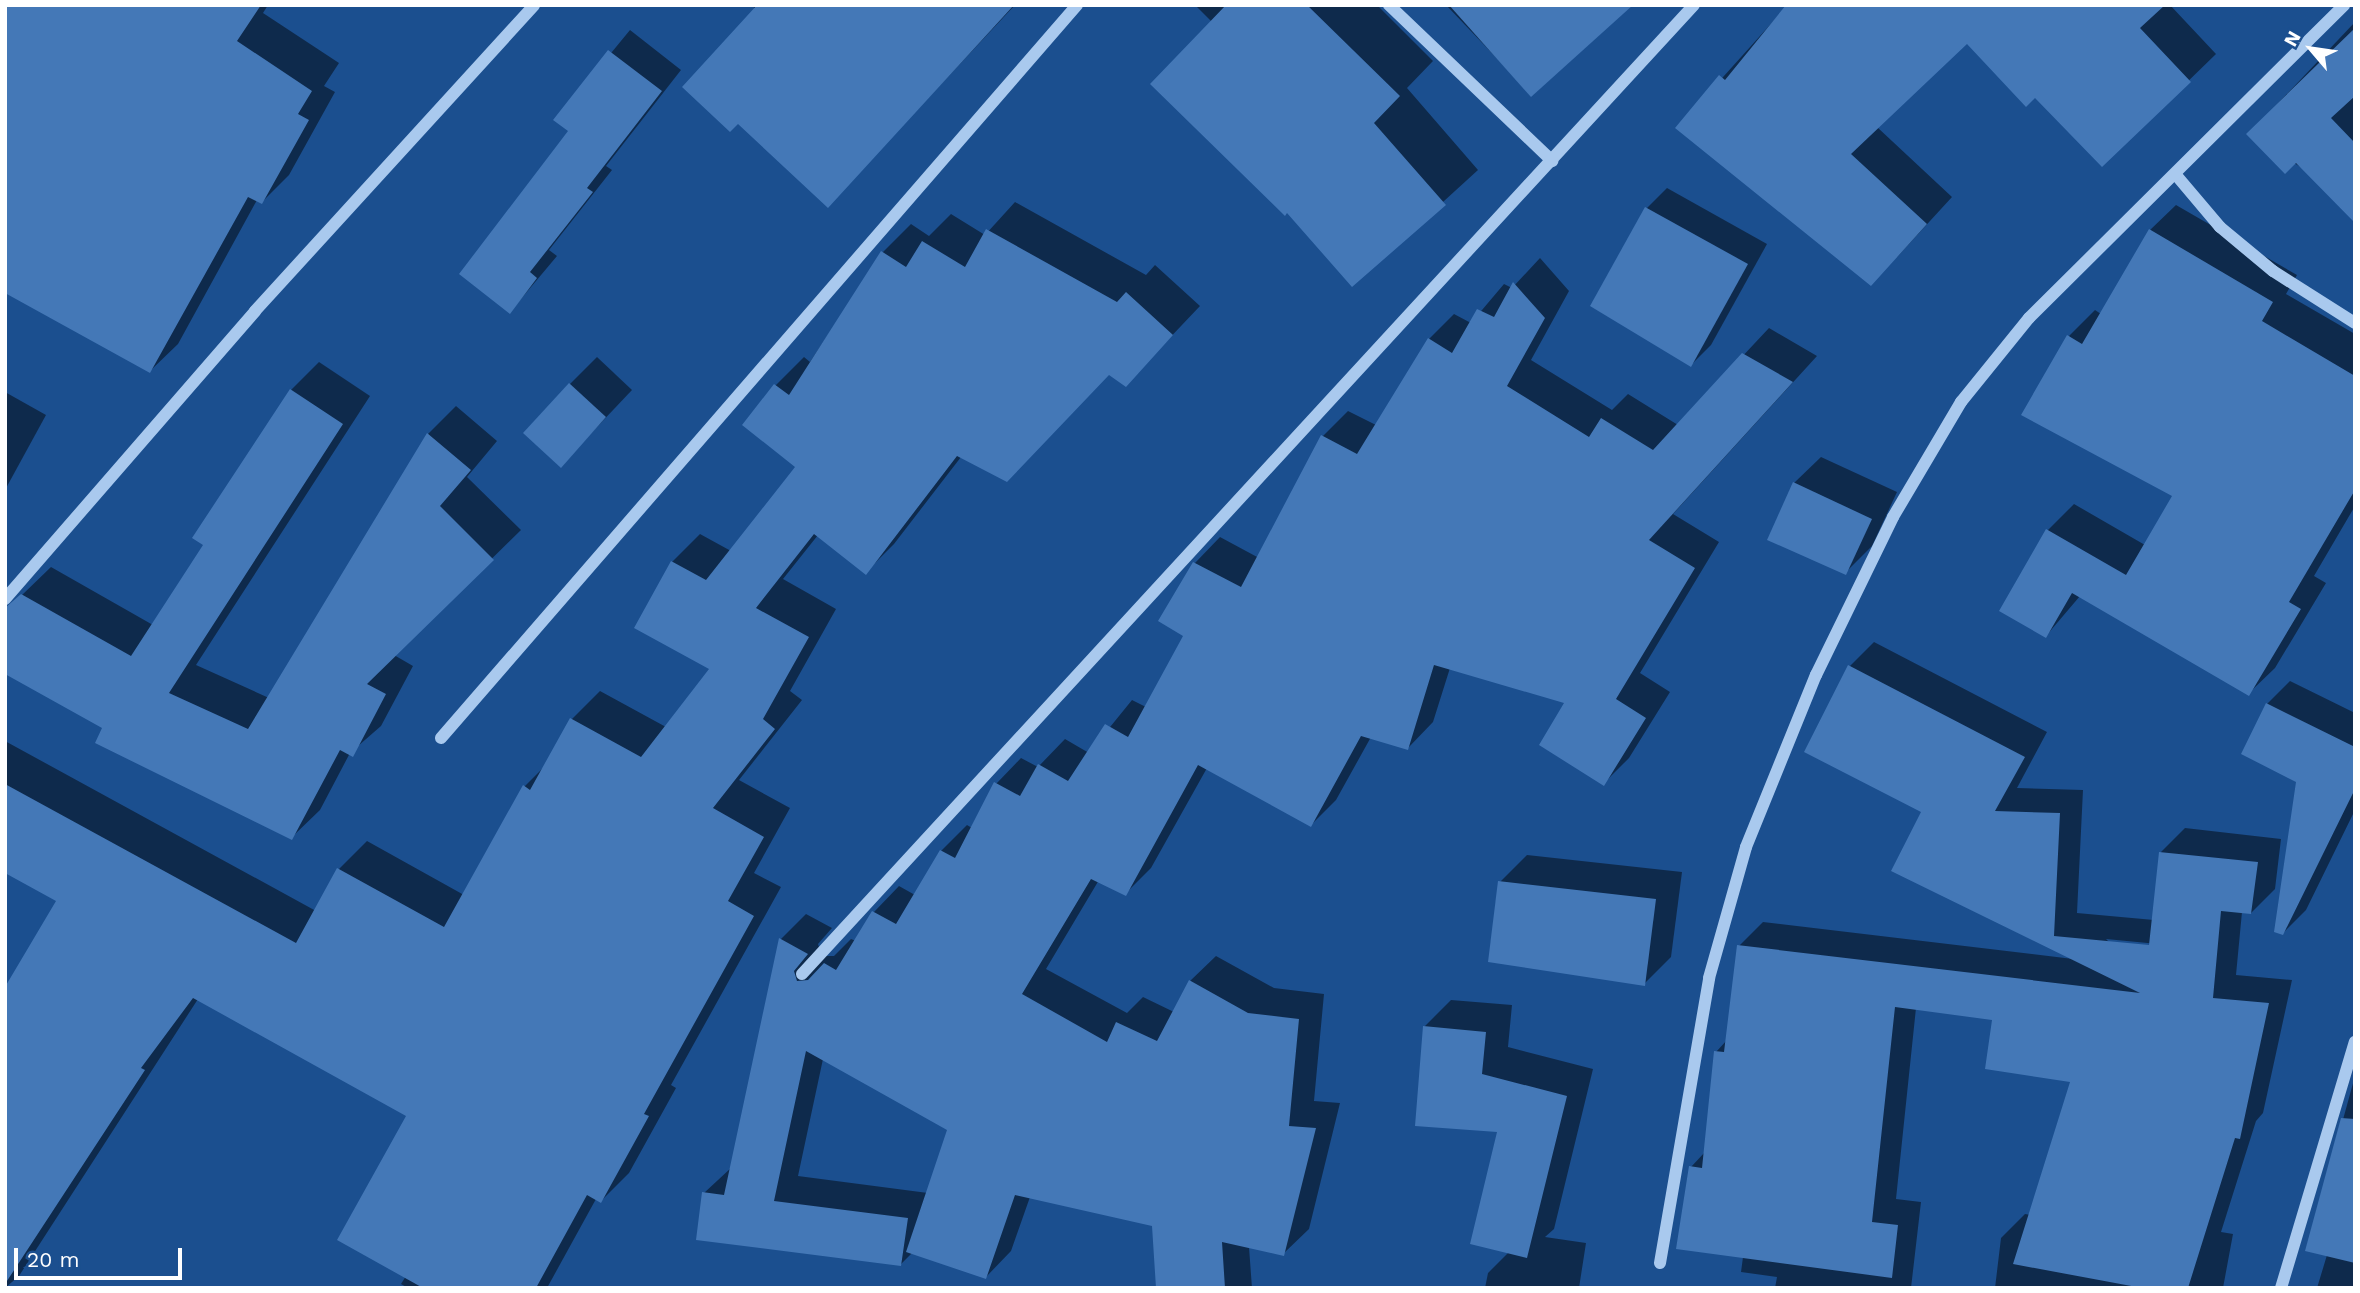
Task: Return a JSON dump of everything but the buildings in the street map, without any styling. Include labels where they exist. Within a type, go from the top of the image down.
[{"type":"street","points":[[5,599],[255,311],[534,5]]},
{"type":"street","points":[[441,738],[1077,5]]},
{"type":"street","points":[[1389,5],[1552,161]]},
{"type":"street","points":[[802,974],[1695,5]]},
{"type":"street","points":[[1660,1263],[1709,978],[1746,847],[1816,675],[1893,517],[1961,402],[2029,318],[2176,175],[2344,5]]},
{"type":"street","points":[[2176,175],[2220,227],[2273,271],[2355,323]]},
{"type":"street","points":[[2281,1288],[2355,1042]]}]
